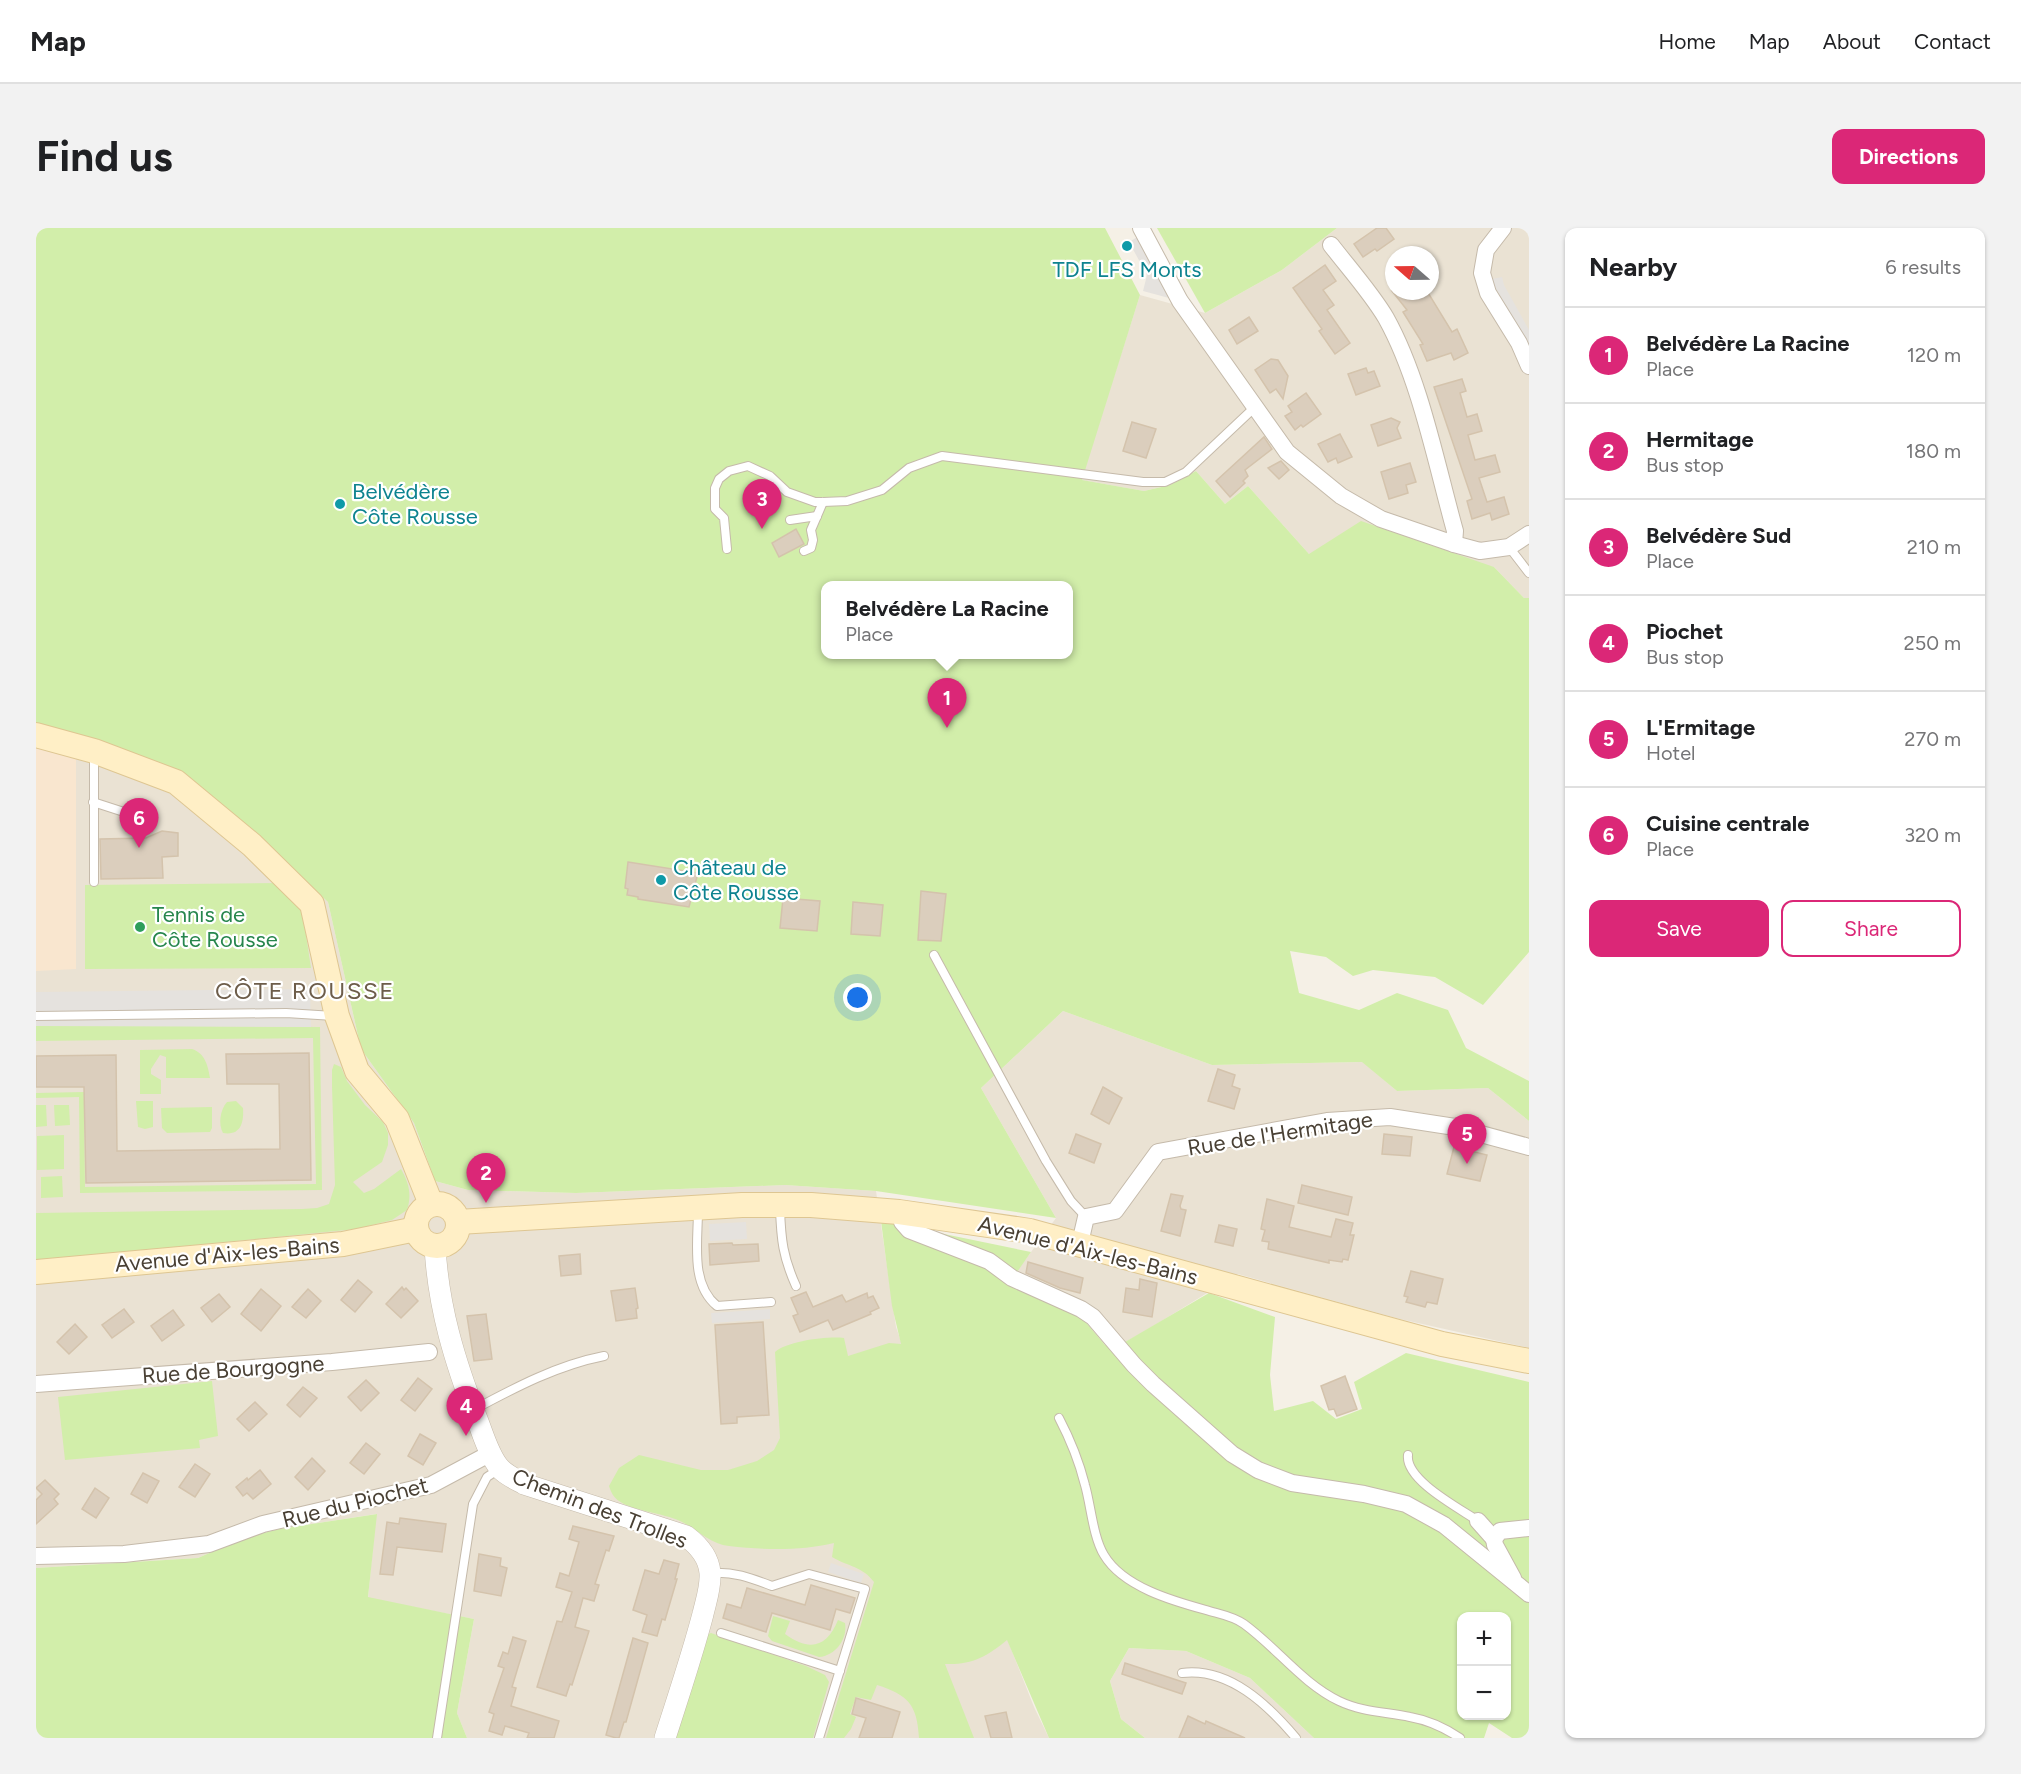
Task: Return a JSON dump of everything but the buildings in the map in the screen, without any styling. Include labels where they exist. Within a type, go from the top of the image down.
[{"type":"main road","points":[[36,735],[94,751],[176,782],[252,845],[312,904],[337,1016],[357,1071],[397,1119],[431,1204]]},
{"type":"main road","points":[[438,1203],[451,1208],[458,1222],[456,1234],[452,1240],[435,1246],[425,1243],[416,1229],[420,1212],[431,1204],[438,1203]]},
{"type":"main road","name":"Avenue d'Aix-les-Bains","points":[[458,1222],[780,1204],[841,1206],[899,1212],[1030,1231],[1399,1333],[1529,1362]]},
{"type":"main road","name":"Avenue d'Aix-les-Bains","points":[[36,1272],[343,1244],[416,1229]]},
{"type":"street","points":[[1141,228],[1180,301],[1287,452],[1341,496],[1381,519],[1480,551],[1509,547],[1529,534]]},
{"type":"street","points":[[1503,228],[1486,250],[1482,273],[1488,293],[1519,343],[1529,366]]},
{"type":"street","points":[[1331,245],[1385,317],[1401,350],[1413,383],[1455,531],[1454,544]]},
{"type":"street","name":"Rue de l'Hermitage","points":[[1086,1217],[1115,1211],[1158,1152],[1327,1121],[1390,1117],[1455,1127],[1529,1147]]},
{"type":"street","points":[[899,1212],[902,1222],[909,1230],[989,1261],[1012,1278],[1081,1309],[1093,1317],[1153,1384],[1232,1454],[1258,1470],[1292,1483],[1364,1494],[1406,1504],[1444,1526],[1523,1590]]},
{"type":"street","points":[[1080,1243],[1086,1217]]},
{"type":"street","points":[[435,1246],[439,1284],[451,1349],[495,1460]]},
{"type":"street","name":"Rue de Bourgogne","points":[[36,1384],[332,1362],[429,1352]]},
{"type":"street","name":"Rue du Piochet","points":[[36,1556],[124,1554],[208,1544],[263,1524],[432,1485],[495,1460]]},
{"type":"street","name":"Chemin des Trolles","points":[[495,1460],[514,1479],[524,1484],[686,1536],[702,1551],[710,1573]]},
{"type":"street","points":[[1478,1521],[1494,1539],[1495,1545],[1523,1590]]},
{"type":"street","points":[[1494,1539],[1500,1531],[1529,1528]]},
{"type":"street","points":[[665,1738],[697,1635],[708,1593],[710,1573]]},
{"type":"lane","points":[[727,549],[724,518],[715,509],[714,500],[715,488],[719,479],[729,471],[748,466],[770,476],[787,492],[815,502],[847,501],[882,490],[909,468],[942,456],[1132,481],[1165,482],[1186,472],[1254,403]]},
{"type":"lane","points":[[804,551],[811,548],[813,540],[811,531],[823,502]]},
{"type":"lane","points":[[790,520],[817,516]]},
{"type":"lane","points":[[1509,547],[1529,573]]},
{"type":"lane","points":[[94,751],[94,882]]},
{"type":"lane","points":[[93,802],[130,814],[140,824]]},
{"type":"lane","points":[[934,955],[1046,1161],[1071,1201],[1086,1217]]},
{"type":"lane","points":[[36,1016],[286,1013],[337,1016]]},
{"type":"lane","points":[[780,1204],[781,1237],[785,1261],[796,1286]]},
{"type":"lane","points":[[698,1208],[698,1272],[708,1299],[717,1306],[771,1302]]},
{"type":"lane","points":[[474,1410],[541,1377],[588,1359],[604,1356]]},
{"type":"lane","points":[[1059,1418],[1071,1441],[1085,1484],[1103,1554],[1112,1566],[1149,1591],[1176,1602],[1230,1617],[1244,1624],[1294,1669],[1322,1691],[1340,1701],[1358,1708],[1426,1721],[1460,1738]]},
{"type":"lane","points":[[1408,1455],[1407,1462],[1414,1473],[1430,1488],[1478,1521]]},
{"type":"lane","points":[[437,1738],[472,1504],[495,1460]]},
{"type":"lane","points":[[710,1573],[725,1572],[744,1575],[772,1586],[809,1574],[865,1589],[819,1738]]},
{"type":"lane","points":[[721,1633],[840,1671]]},
{"type":"lane","points":[[1182,1673],[1197,1671],[1208,1674],[1247,1691],[1278,1717],[1296,1738]]},
{"type":"shaded area","points":[[1337,228],[1529,228],[1529,598],[1524,598],[1494,567],[1309,554],[1248,486],[1225,504],[1196,471],[1170,485],[1144,491],[1081,480],[1140,295],[1205,313],[1282,270]]},
{"type":"shaded area","points":[[1144,233],[1180,301],[1143,291],[1147,275],[1129,242]]},
{"type":"shaded area","points":[[1502,277],[1504,285],[1529,330],[1529,355],[1494,290],[1492,279]]},
{"type":"shaded area","points":[[36,726],[192,779],[328,902],[361,1049],[414,1123],[435,1181],[468,1190],[576,1193],[785,1185],[876,1191],[896,1327],[980,1570],[1034,1707],[1049,1738],[467,1738],[457,1713],[474,1619],[368,1598],[376,1514],[279,1529],[241,1539],[198,1558],[36,1568]]},
{"type":"shaded area","points":[[36,746],[76,758],[76,969],[36,971]]},
{"type":"shaded area","points":[[310,989],[311,1027],[36,1026],[36,992]]},
{"type":"shaded area","points":[[1063,1011],[1212,1065],[1363,1062],[1397,1091],[1488,1088],[1529,1121],[1529,1348],[1400,1319],[1238,1274],[1142,1333],[1125,1342],[1105,1345],[1084,1320],[1012,1278],[1056,1218],[981,1088]]},
{"type":"shaded area","points":[[746,1222],[747,1239],[710,1241],[709,1224]]},
{"type":"shaded area","points":[[770,1309],[770,1319],[712,1323],[711,1313]]},
{"type":"shaded area","points":[[831,1563],[864,1574],[861,1583],[828,1572]]},
{"type":"shaded area","points":[[1129,1648],[1186,1651],[1250,1678],[1314,1738],[1145,1738],[1121,1719],[1110,1681]]},
{"type":"green space","points":[[36,228],[1105,228],[1140,295],[1082,480],[1144,491],[1170,485],[1196,471],[1225,504],[1248,486],[1309,554],[1361,521],[1494,567],[1524,598],[1529,598],[1529,952],[1483,1005],[1435,977],[1373,970],[1353,976],[1326,957],[1290,951],[1299,993],[1359,1010],[1397,993],[1448,1010],[1466,1048],[1529,1081],[1529,1121],[1488,1088],[1397,1091],[1362,1062],[1212,1065],[1063,1011],[981,1088],[1056,1218],[876,1191],[785,1185],[576,1193],[468,1190],[435,1181],[414,1123],[361,1049],[328,902],[192,779],[36,726]]},
{"type":"green space","points":[[1157,228],[1337,228],[1282,270],[1205,313]]},
{"type":"green space","points":[[285,883],[301,902],[311,968],[85,969],[85,885]]},
{"type":"green space","points":[[36,1025],[320,1027],[322,1190],[80,1193],[79,1097],[36,1098],[36,1093],[84,1092],[85,1187],[316,1184],[313,1038],[36,1041]]},
{"type":"green space","points":[[192,1049],[203,1057],[210,1078],[166,1078],[166,1057],[160,1055],[151,1069],[151,1074],[161,1080],[161,1094],[140,1094],[140,1050]]},
{"type":"green space","points":[[334,1064],[341,1067],[347,1081],[365,1105],[383,1122],[388,1133],[388,1145],[382,1162],[353,1182],[364,1193],[374,1189],[401,1169],[406,1179],[409,1189],[409,1205],[407,1210],[392,1220],[356,1229],[36,1261],[36,1213],[302,1209],[329,1204],[335,1185],[332,1086]]},
{"type":"green space","points":[[136,1101],[153,1101],[153,1127],[145,1129],[138,1127]]},
{"type":"green space","points":[[236,1101],[243,1108],[242,1123],[238,1130],[223,1133],[221,1113],[227,1102]]},
{"type":"green space","points":[[36,1105],[46,1105],[47,1126],[36,1127]]},
{"type":"green space","points":[[54,1105],[69,1105],[70,1125],[55,1126]]},
{"type":"green space","points":[[212,1107],[210,1132],[167,1133],[162,1128],[161,1108]]},
{"type":"green space","points":[[64,1135],[64,1169],[37,1170],[37,1136]]},
{"type":"green space","points":[[62,1176],[63,1197],[41,1198],[41,1177]]},
{"type":"green space","points":[[881,1221],[1031,1252],[1013,1278],[1084,1320],[1105,1345],[1125,1342],[1209,1293],[1275,1317],[1270,1375],[1274,1411],[1313,1401],[1336,1419],[1362,1409],[1354,1382],[1406,1353],[1529,1382],[1529,1738],[1512,1738],[1489,1723],[1484,1738],[1314,1738],[1250,1678],[1186,1651],[1129,1648],[1110,1681],[1121,1719],[1145,1738],[1049,1738],[1007,1640],[978,1659],[945,1664],[974,1738],[919,1738],[916,1717],[909,1702],[896,1693],[877,1685],[871,1700],[856,1697],[850,1714],[856,1717],[844,1738],[826,1738],[874,1582],[860,1570],[832,1557],[834,1543],[782,1549],[722,1545],[680,1521],[640,1510],[619,1501],[609,1486],[619,1468],[639,1455],[701,1470],[728,1470],[757,1461],[774,1450],[780,1438],[775,1352],[781,1348],[808,1340],[844,1338],[848,1356],[889,1343],[901,1344],[892,1306]]},
{"type":"green space","points":[[212,1381],[218,1436],[199,1440],[200,1448],[65,1460],[58,1397]]},
{"type":"green space","points":[[377,1514],[368,1597],[474,1619],[457,1713],[467,1738],[36,1738],[36,1568],[198,1558],[241,1539],[279,1529]]},
{"type":"green space","points":[[773,1616],[790,1621],[785,1634],[802,1643],[810,1645],[823,1641],[834,1629],[838,1620],[845,1623],[844,1635],[835,1650],[819,1657],[772,1641],[768,1636]]},
{"type":"green space","points":[[711,1633],[806,1666],[825,1675],[829,1682],[813,1738],[675,1738],[706,1635]]},
{"type":"place","name":"TDF LFS Monts","points":[[1127,246]]},
{"type":"place","name":"Belvédère Côte Rousse","points":[[340,504]]},
{"type":"place","name":"Belvédère Sud","points":[[762,529]]},
{"type":"place","name":"Belvédère La Racine","points":[[947,728]]},
{"type":"place","name":"Cuisine centrale","points":[[139,848]]},
{"type":"place","name":"Château de Côte Rousse","points":[[661,880]]},
{"type":"place","name":"Tennis de Côte Rousse","points":[[140,927]]},
{"type":"place","name":"L'Ermitage","points":[[1467,1164]]},
{"type":"place","name":"Hermitage","points":[[486,1203]]},
{"type":"place","name":"Piochet","points":[[466,1436]]},
{"type":"district","name":"CÔTE ROUSSE","points":[[305,991]]}]
